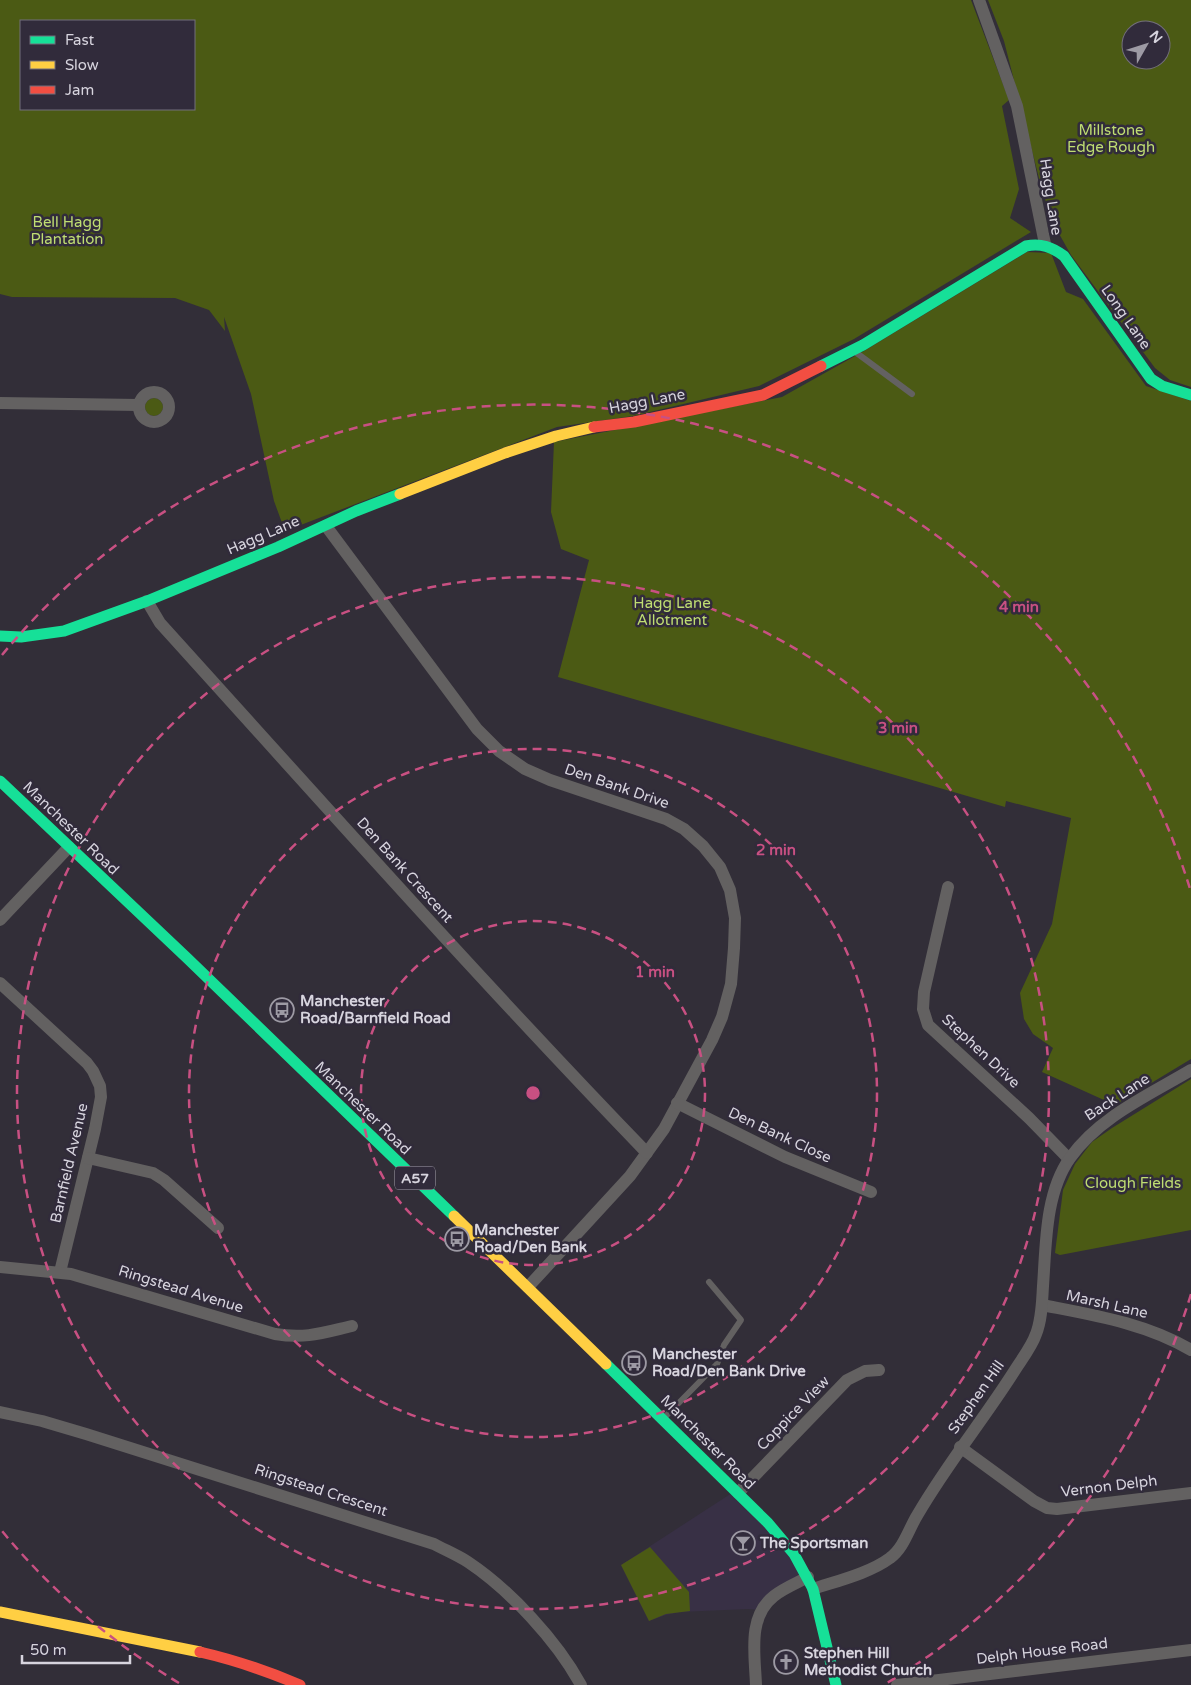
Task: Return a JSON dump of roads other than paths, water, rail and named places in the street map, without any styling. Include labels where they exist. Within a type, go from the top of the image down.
[{"type":"street","name":"Hagg Lane","points":[[0,636],[21,637],[64,631],[147,601],[326,526],[356,511],[505,452],[556,436],[590,428],[634,422],[763,395],[853,350],[1026,246],[1045,244],[1017,106],[979,0]]},
{"type":"street","name":"Long Lane","points":[[1045,244],[1064,256],[1151,379],[1162,386],[1191,395]]},
{"type":"street","points":[[0,404],[138,405]]},
{"type":"street","name":"Den Bank Drive","points":[[326,526],[477,729],[499,751],[525,769],[550,780],[666,819],[684,829],[704,846],[720,867],[730,890],[734,918],[731,984],[722,1017],[715,1032],[664,1129],[647,1153],[630,1176],[528,1287]]},
{"type":"street","name":"Den Bank Crescent","points":[[147,601],[160,623],[370,855],[526,1027],[647,1153]]},
{"type":"street","name":"Manchester Road","points":[[0,781],[187,958],[528,1287],[768,1523],[792,1552],[811,1583],[836,1685]]},
{"type":"street","points":[[0,920],[69,847]]},
{"type":"street","name":"Stephen Drive","points":[[948,887],[924,992],[923,1009],[928,1025],[1030,1118],[1069,1159]]},
{"type":"street","name":"Barnfield Avenue","points":[[0,983],[87,1063],[94,1071],[100,1086],[101,1097],[88,1158],[60,1272]]},
{"type":"street","name":"Back Lane","points":[[1069,1159],[1087,1136],[1106,1122],[1191,1070]]},
{"type":"street","name":"Den Bank Close","points":[[677,1103],[785,1158],[871,1192]]},
{"type":"street","points":[[88,1158],[153,1172],[218,1228]]},
{"type":"street","name":"Stephen Hill","points":[[756,1685],[755,1627],[764,1605],[773,1597],[811,1583],[878,1566],[891,1557],[898,1550],[960,1447],[1004,1387],[1036,1335],[1042,1305],[1047,1224],[1056,1186],[1069,1159]]},
{"type":"street","name":"Ringstead Avenue","points":[[0,1267],[71,1274],[275,1334],[294,1337],[313,1336],[352,1326]]},
{"type":"street","name":"Marsh Lane","points":[[1042,1305],[1114,1319],[1149,1330],[1191,1350]]},
{"type":"street","name":"Coppice View","points":[[738,1493],[847,1380],[865,1372],[879,1370]]},
{"type":"street","name":"Ringstead Crescent","points":[[0,1412],[42,1421],[244,1482],[434,1544],[468,1562],[506,1592],[543,1631],[576,1675],[581,1685]]},
{"type":"street","name":"Vernon Delph","points":[[960,1447],[1034,1501],[1047,1508],[1057,1509],[1191,1493]]},
{"type":"street","points":[[0,1612],[163,1643],[233,1659],[300,1685]]},
{"type":"street","name":"Delph House Road","points":[[897,1685],[1191,1650]]},
{"type":"lane","points":[[853,350],[912,394]]},
{"type":"lane","points":[[663,1419],[717,1364],[724,1345],[742,1320],[709,1282]]},
{"type":"place","name":"Manchester Road/Barnfield Road","points":[[282,1010]]},
{"type":"place","name":"Manchester Road/Den Bank","points":[[457,1239]]},
{"type":"place","name":"Manchester Road/Den Bank Drive","points":[[634,1363]]},
{"type":"place","name":"The Sportsman","points":[[743,1543]]},
{"type":"place","name":"Stephen Hill Methodist Church","points":[[786,1662]]},
{"type":"park label","name":"Millstone Edge Rough","points":[[1111,138]]},
{"type":"park label","name":"Bell Hagg Plantation","points":[[67,230]]},
{"type":"park label","name":"Hagg Lane Allotment","points":[[672,612]]},
{"type":"park label","name":"Clough Fields","points":[[1133,1183]]}]
